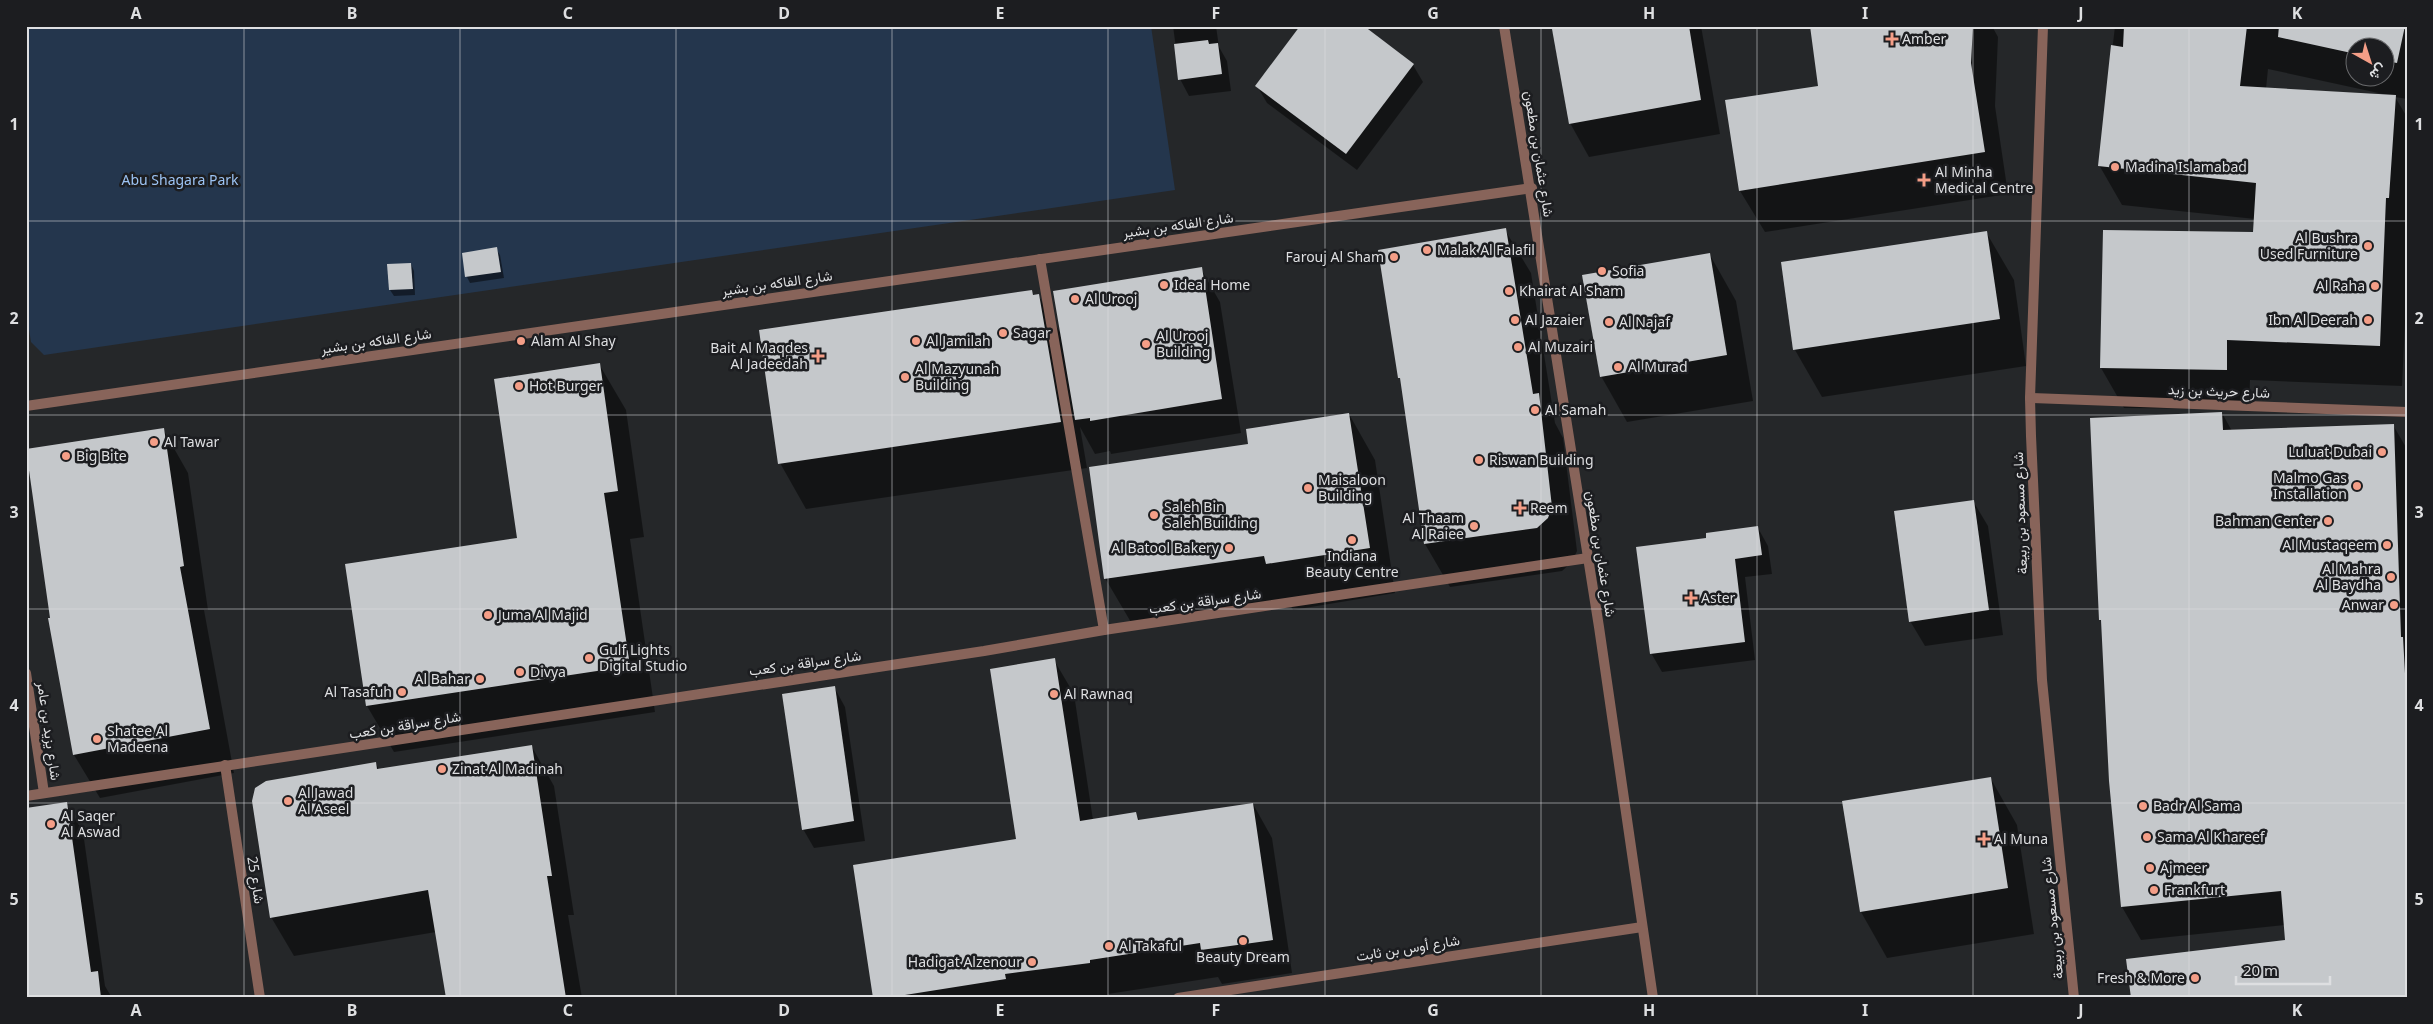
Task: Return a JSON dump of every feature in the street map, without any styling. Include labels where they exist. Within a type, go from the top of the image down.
[{"type":"street","name":"شارع عثمان بن مظعون","points":[[1504,26],[1532,188],[1653,998]]},
{"type":"street","name":"شارع مسعود بن ربيعة","points":[[2044,26],[2030,398],[2041,670],[2050,778],[2074,998]]},
{"type":"street","name":"شارع الفاكه بن بشير","points":[[26,406],[1532,188]]},
{"type":"street","points":[[1040,259],[1104,630]]},
{"type":"street","name":"شارع حريث بن زيد","points":[[2030,398],[2407,412]]},
{"type":"street","name":"شارع سراقة بن كعب","points":[[26,796],[984,651],[1104,630],[1588,558]]},
{"type":"street","name":"شارع يزيد بن عامر","points":[[26,674],[44,793]]},
{"type":"street","name":"شارع 25","points":[[225,765],[260,998]]},
{"type":"street","name":"شارع أوس بن ثابت","points":[[1178,998],[1642,927]]},
{"type":"green space","name":"Abu Shagara Park","points":[[26,26],[1151,26],[1175,190],[44,355],[31,342],[26,311]]},
{"type":"building","points":[[1300,26],[1364,26],[1414,64],[1346,154],[1255,86]]},
{"type":"building","points":[[1566,26],[1689,26],[1701,100],[1569,124],[1552,29]]},
{"type":"building","points":[[1810,26],[1973,26],[1971,63],[1985,152],[1739,191],[1725,100],[1818,86]]},
{"type":"building","points":[[2124,26],[2247,26],[2240,86],[2396,95],[2389,198],[2386,198],[2380,346],[2227,340],[2227,370],[2100,368],[2103,230],[2253,232],[2256,183],[2098,166],[2111,45],[2123,47]]},
{"type":"building","points":[[2279,26],[2405,26],[2397,63],[2396,38],[2346,38],[2346,52],[2278,37]]},
{"type":"building","points":[[1208,40],[1209,44],[1218,43],[1222,74],[1178,80],[1174,44]]},
{"type":"building","points":[[1506,228],[1533,394],[1539,393],[1552,507],[1548,518],[1537,528],[1424,544],[1400,378],[1398,378],[1378,250]]},
{"type":"building","points":[[1987,231],[2000,319],[1793,350],[1781,262]]},
{"type":"building","points":[[497,247],[501,272],[465,277],[462,253]]},
{"type":"building","points":[[1710,253],[1727,355],[1600,377],[1582,275]]},
{"type":"building","points":[[411,263],[413,289],[389,290],[387,264]]},
{"type":"building","name":"Al Urooj Building","points":[[1202,267],[1222,399],[1090,421],[1090,418],[1075,420],[1053,291]]},
{"type":"building","name":"Al Mazyunah Building","points":[[1032,290],[1033,295],[1039,294],[1061,422],[778,464],[759,330]]},
{"type":"building","name":"Juma Al Majid","points":[[600,363],[618,491],[604,493],[630,666],[366,706],[345,564],[517,538],[494,379]]},
{"type":"building","points":[[2222,412],[2223,430],[2394,424],[2401,637],[2403,637],[2407,710],[2407,998],[2131,998],[2126,959],[2285,940],[2281,891],[2121,907],[2109,781],[2101,620],[2099,620],[2090,418]]},
{"type":"building","points":[[1349,413],[1370,548],[1266,564],[1264,556],[1104,579],[1089,467],[1248,444],[1246,429]]},
{"type":"building","points":[[164,428],[184,566],[180,567],[210,729],[73,755],[48,618],[50,618],[26,449]]},
{"type":"building","points":[[1974,500],[1989,610],[1909,622],[1894,511]]},
{"type":"building","name":"Aster","points":[[1758,526],[1762,555],[1735,559],[1745,642],[1650,654],[1636,547],[1706,538],[1706,533]]},
{"type":"building","points":[[1055,658],[1080,821],[1136,812],[1138,820],[1253,803],[1273,940],[1201,950],[1200,943],[1090,960],[1090,963],[1005,974],[1006,979],[886,998],[873,998],[853,865],[1016,839],[990,669]]},
{"type":"building","points":[[835,686],[854,821],[802,830],[782,694]]},
{"type":"building","points":[[532,745],[552,876],[547,876],[566,998],[446,998],[428,890],[270,918],[252,801],[255,788],[266,781],[376,762],[377,769]]},
{"type":"building","points":[[1991,777],[2008,888],[1860,912],[1842,801]]},
{"type":"building","points":[[67,802],[91,972],[98,971],[101,998],[26,998],[26,808]]},
{"type":"place","name":"Amber","points":[[1892,39]]},
{"type":"place","name":"Madina Islamabad","points":[[2115,167]]},
{"type":"place","name":"Al Minha Medical Centre","points":[[1924,180]]},
{"type":"place","name":"Al Bushra Used Furniture","points":[[2368,246]]},
{"type":"place","name":"Malak Al Falafil","points":[[1427,250]]},
{"type":"place","name":"Farouj Al Sham","points":[[1394,257]]},
{"type":"place","name":"Sofia","points":[[1602,271]]},
{"type":"place","name":"Ideal Home","points":[[1164,285]]},
{"type":"place","name":"Al Raha","points":[[2375,286]]},
{"type":"place","name":"Khairat Al Sham","points":[[1509,291]]},
{"type":"place","name":"Al Urooj","points":[[1075,299]]},
{"type":"place","name":"Al Jazaier","points":[[1515,320]]},
{"type":"place","name":"Ibn Al Deerah","points":[[2368,320]]},
{"type":"place","name":"Al Najaf","points":[[1609,322]]},
{"type":"place","name":"Sagar","points":[[1003,333]]},
{"type":"place","name":"Alam Al Shay","points":[[521,341]]},
{"type":"place","name":"Al Jamilah","points":[[916,341]]},
{"type":"place","name":"Al Urooj Building","points":[[1146,344]]},
{"type":"place","name":"Al Muzairi","points":[[1518,347]]},
{"type":"place","name":"Bait Al Maqdes Al Jadeedah","points":[[818,356]]},
{"type":"place","name":"Al Murad","points":[[1618,367]]},
{"type":"place","name":"Al Mazyunah Building","points":[[905,377]]},
{"type":"place","name":"Hot Burger","points":[[519,386]]},
{"type":"place","name":"Al Samah","points":[[1535,410]]},
{"type":"place","name":"Al Tawar","points":[[154,442]]},
{"type":"place","name":"Luluat Dubai","points":[[2382,452]]},
{"type":"place","name":"Big Bite","points":[[66,456]]},
{"type":"place","name":"Riswan Building","points":[[1479,460]]},
{"type":"place","name":"Malmo Gas Installation","points":[[2357,486]]},
{"type":"place","name":"Maisaloon Building","points":[[1308,488]]},
{"type":"place","name":"Reem","points":[[1520,508]]},
{"type":"place","name":"Saleh Bin Saleh Building","points":[[1154,515]]},
{"type":"place","name":"Bahman Center","points":[[2328,521]]},
{"type":"place","name":"Al Thaam Al Raiee","points":[[1474,526]]},
{"type":"place","name":"Indiana Beauty Centre","points":[[1352,540]]},
{"type":"place","name":"Al Mustaqeem","points":[[2387,545]]},
{"type":"place","name":"Al Batool Bakery","points":[[1229,548]]},
{"type":"place","name":"Al Mahra Al Baydha","points":[[2391,577]]},
{"type":"place","name":"Aster","points":[[1691,598]]},
{"type":"place","name":"Anwar","points":[[2394,605]]},
{"type":"place","name":"Juma Al Majid","points":[[488,615]]},
{"type":"place","name":"Gulf Lights Digital Studio","points":[[589,658]]},
{"type":"place","name":"Divya","points":[[520,672]]},
{"type":"place","name":"Al Bahar","points":[[480,679]]},
{"type":"place","name":"Al Tasafuh","points":[[402,692]]},
{"type":"place","name":"Al Rawnaq","points":[[1054,694]]},
{"type":"place","name":"Shatee Al Madeena","points":[[97,739]]},
{"type":"place","name":"Zinat Al Madinah","points":[[442,769]]},
{"type":"place","name":"Al Jawad Al Aseel","points":[[288,801]]},
{"type":"place","name":"Badr Al Sama","points":[[2143,806]]},
{"type":"place","name":"Al Saqer Al Aswad","points":[[51,824]]},
{"type":"place","name":"Sama Al Khareef","points":[[2147,837]]},
{"type":"place","name":"Al Muna","points":[[1984,839]]},
{"type":"place","name":"Ajmeer","points":[[2150,868]]},
{"type":"place","name":"Frankfurt","points":[[2154,890]]},
{"type":"place","name":"Beauty Dream","points":[[1243,941]]},
{"type":"place","name":"Al Takaful","points":[[1109,946]]},
{"type":"place","name":"Hadigat Alzenour","points":[[1032,962]]},
{"type":"place","name":"Fresh & More","points":[[2195,978]]}]
